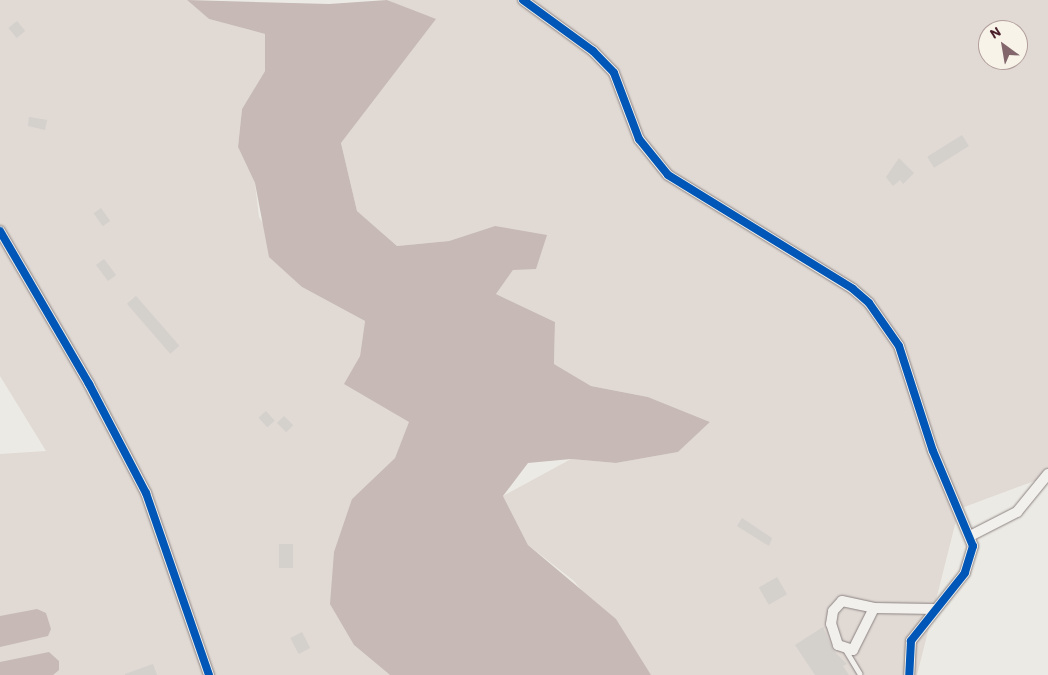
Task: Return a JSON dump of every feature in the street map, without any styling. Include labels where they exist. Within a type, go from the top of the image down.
[{"type":"street","points":[[523,0],[593,52],[614,73],[639,139],[668,175],[869,304],[899,346],[936,458],[972,536],[965,573],[934,609],[912,641],[909,675]]},
{"type":"street","points":[[0,231],[90,384],[146,493],[208,675]]},
{"type":"street","points":[[972,536],[1017,512],[1040,479],[1048,474]]},
{"type":"street","points":[[874,608],[859,642],[846,651],[833,636],[836,605],[842,601],[874,608],[934,609]]},
{"type":"lane","points":[[846,651],[859,674]]},
{"type":"shaded area","points":[[0,0],[187,0],[209,19],[265,34],[265,71],[242,109],[238,147],[255,183],[259,217],[302,287],[365,321],[360,356],[345,384],[410,422],[395,458],[352,499],[354,645],[390,675],[0,675],[0,454],[46,451],[0,376]]},
{"type":"shaded area","points":[[187,0],[329,4],[387,0],[436,19],[341,143],[357,211],[397,246],[449,241],[495,226],[547,235],[536,269],[513,270],[496,294],[555,322],[554,364],[591,386],[648,397],[710,422],[678,452],[616,463],[571,459],[528,463],[503,496],[528,545],[616,619],[651,675],[390,675],[354,645],[330,604],[334,552],[352,499],[395,458],[409,422],[344,384],[360,356],[365,321],[302,287],[269,257],[255,183],[238,147],[242,109],[265,71],[265,34],[209,19]]},
{"type":"shaded area","points":[[387,0],[1048,0],[1048,476],[959,509],[917,675],[651,675],[574,581],[528,545],[503,496],[571,459],[616,463],[678,452],[710,422],[648,397],[591,386],[554,364],[555,322],[496,294],[513,270],[495,226],[449,241],[397,246],[357,211],[341,143],[435,20]]},
{"type":"shaded area","points":[[37,609],[46,613],[51,629],[48,636],[0,647],[0,616]]},
{"type":"shaded area","points":[[49,652],[59,661],[59,670],[53,675],[0,675],[0,662]]},
{"type":"building","points":[[17,21],[25,31],[17,38],[8,28]]},
{"type":"building","points":[[29,117],[47,120],[45,130],[28,126]]},
{"type":"building","points":[[962,135],[969,146],[934,168],[927,157]]},
{"type":"building","points":[[899,158],[914,173],[903,184],[900,180],[893,186],[886,177]]},
{"type":"building","points":[[101,208],[110,221],[103,226],[94,213]]},
{"type":"building","points":[[104,259],[116,275],[108,281],[96,265]]},
{"type":"building","points":[[136,296],[179,346],[170,354],[127,304]]},
{"type":"building","points":[[266,411],[275,421],[267,427],[259,418]]},
{"type":"building","points":[[284,416],[293,425],[286,432],[277,423]]},
{"type":"building","points":[[742,518],[772,538],[769,546],[737,526]]},
{"type":"building","points":[[279,544],[293,544],[293,568],[279,568]]},
{"type":"building","points":[[777,577],[787,594],[769,605],[759,588]]},
{"type":"building","points":[[823,627],[833,650],[847,664],[843,666],[849,675],[815,675],[795,645]]},
{"type":"building","points":[[302,632],[310,648],[299,654],[290,638]]},
{"type":"building","points":[[153,664],[157,675],[125,675],[125,674]]},
{"type":"cycle path","points":[[523,0],[593,51],[614,73],[639,139],[668,175],[853,289],[869,303],[899,346],[933,451],[973,546],[965,573],[911,641],[909,675]]},
{"type":"cycle path","points":[[0,231],[89,384],[146,493],[209,675]]}]
